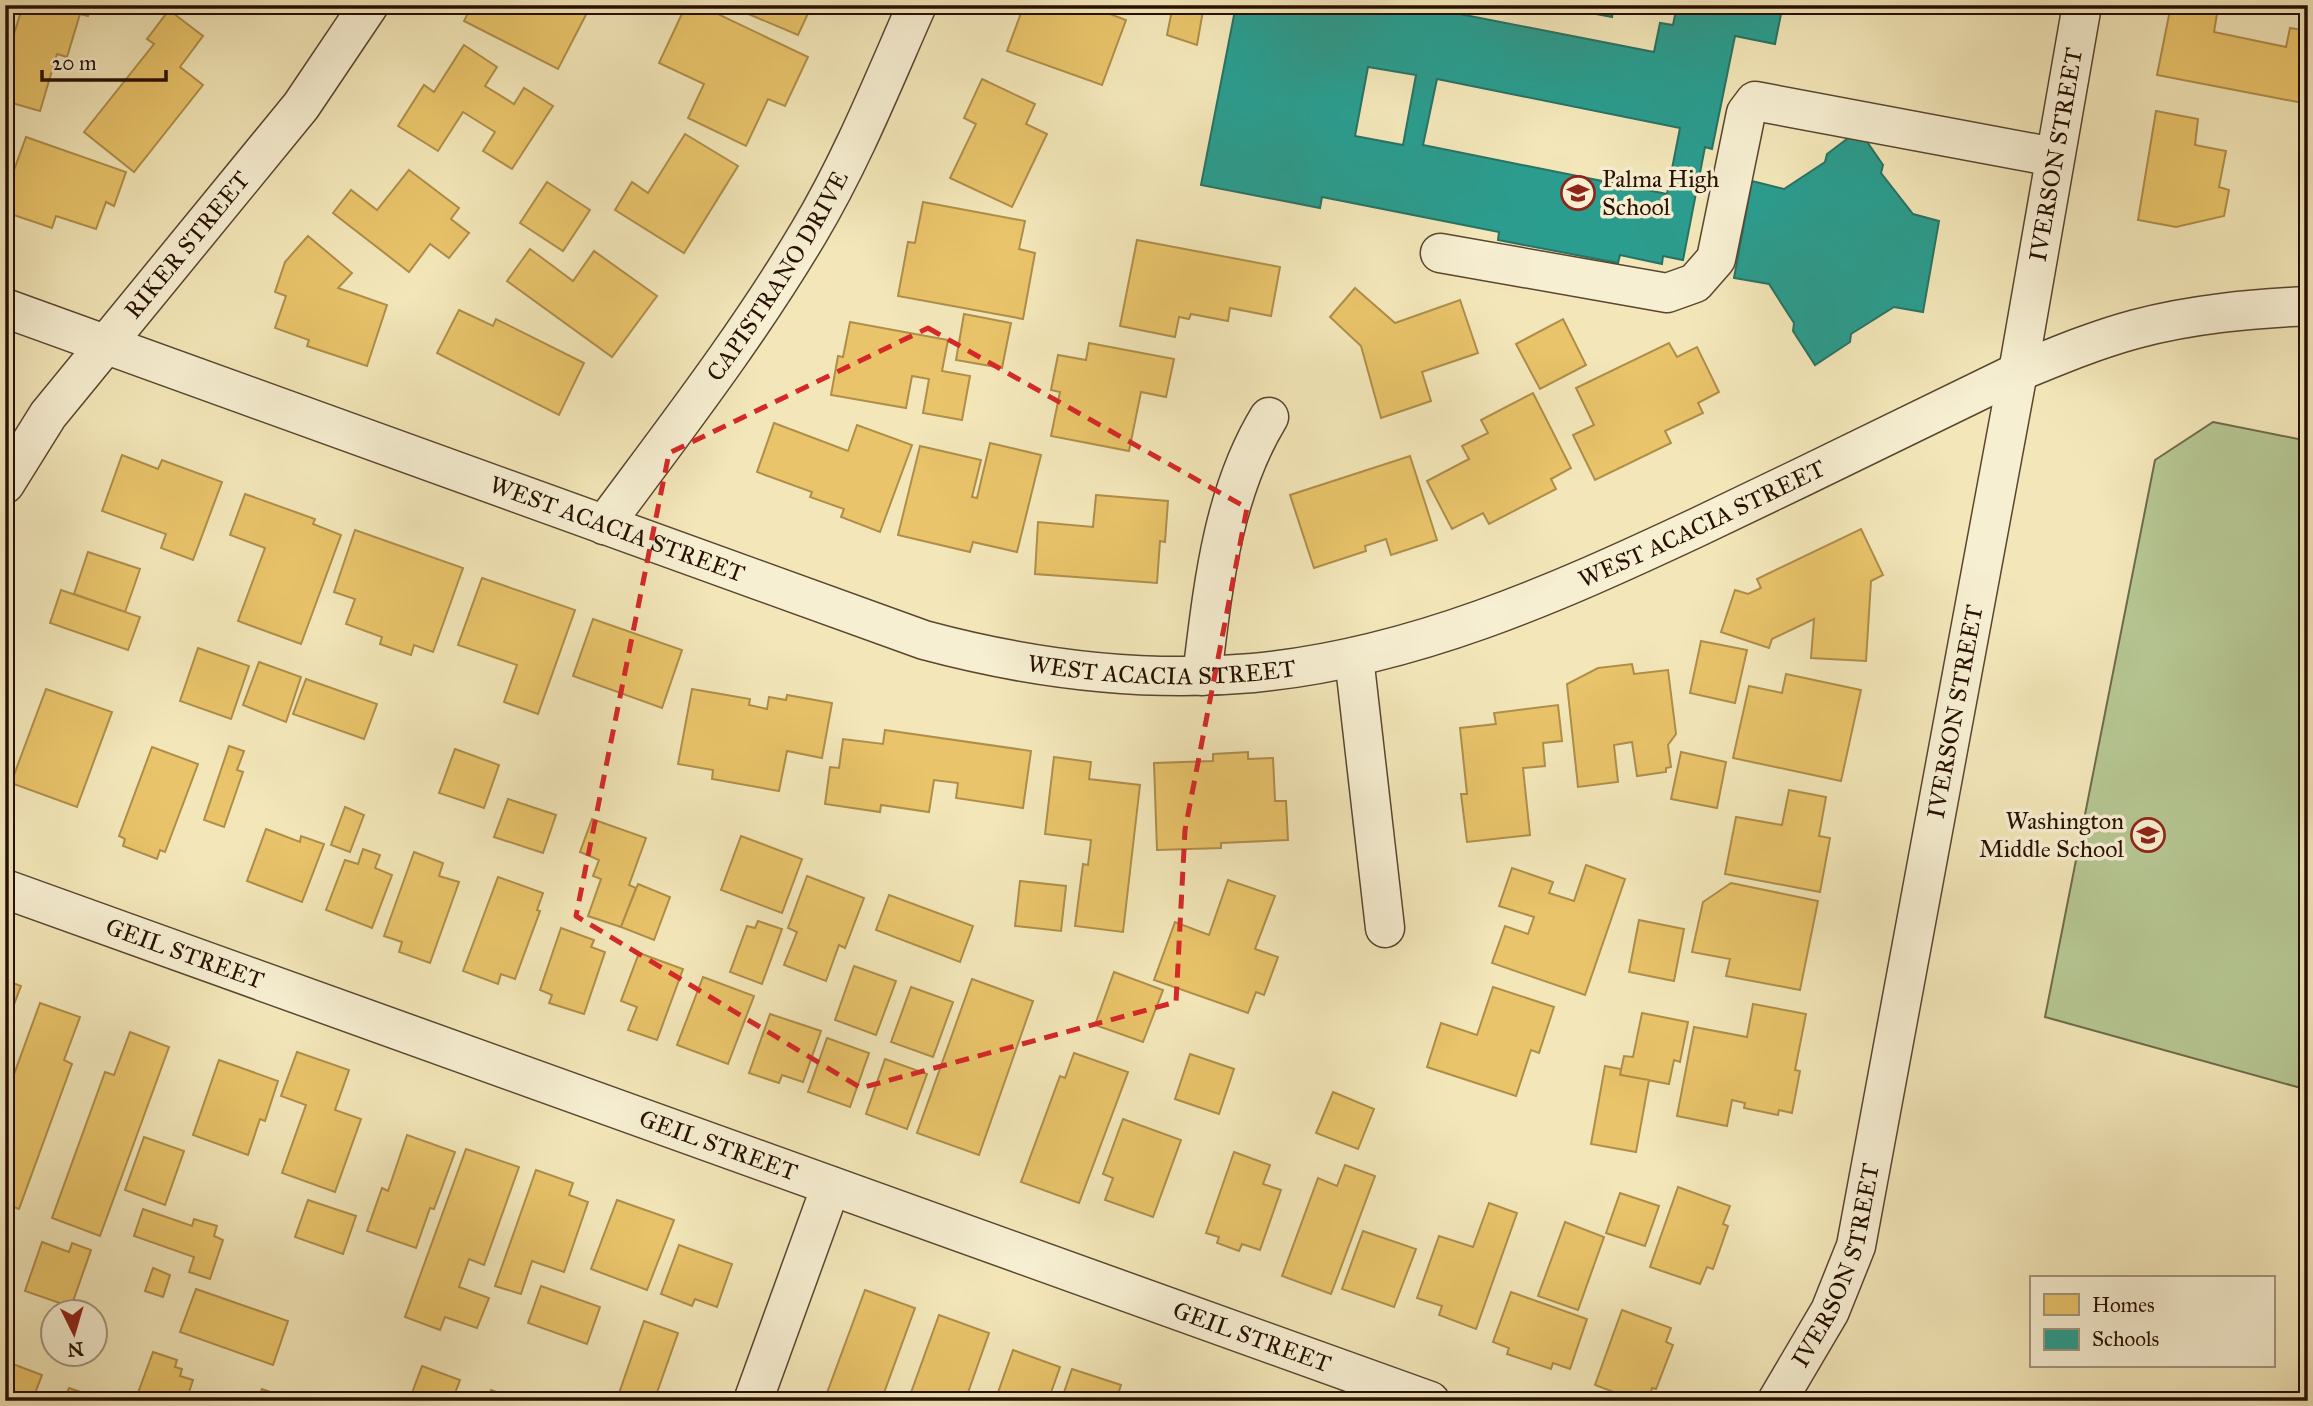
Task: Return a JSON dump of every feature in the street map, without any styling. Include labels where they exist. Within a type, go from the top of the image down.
[{"type":"street","name":"RIKER STREET","points":[[5,484],[48,415],[301,106],[369,5]]},
{"type":"street","name":"CAPISTRANO DRIVE","points":[[604,525],[763,307],[810,230],[861,133],[917,5]]},
{"type":"street","name":"IVERSON STREET","points":[[1777,1401],[1830,1311],[1856,1247],[2018,372],[2082,5]]},
{"type":"street","points":[[1440,253],[1667,293],[1695,283],[1716,260],[1746,113],[1755,102],[2054,158]]},
{"type":"street","name":"WEST ACACIA STREET","points":[[5,308],[851,615],[982,656],[1096,673],[1202,676],[1253,673],[1354,657],[1489,619],[1572,586],[2018,372],[2136,329],[2252,309],[2308,306]]},
{"type":"street","points":[[1202,676],[1211,607],[1236,487],[1251,447],[1269,416]]},
{"type":"street","points":[[1354,657],[1385,928]]},
{"type":"street","name":"GEIL STREET","points":[[5,889],[1430,1401]]},
{"type":"street","points":[[753,1401],[831,1186]]},
{"type":"highlighted area","points":[[928,328],[1247,508],[1185,830],[1176,1002],[861,1088],[576,916],[669,453]]},
{"type":"green space","points":[[2213,422],[2308,441],[2308,1090],[2045,1017],[2155,460]]},
{"type":"building: Homes","points":[[23,5],[91,5],[88,16],[80,14],[67,57],[57,54],[40,111],[5,101],[5,52],[8,53]]},
{"type":"building: Homes","points":[[245,5],[263,5],[258,14]]},
{"type":"building: Homes","points":[[472,5],[591,5],[558,69],[464,21]]},
{"type":"building: Homes","points":[[686,5],[699,5],[808,57],[785,106],[768,99],[746,146],[688,118],[704,84],[659,63]]},
{"type":"building: Homes","points":[[727,5],[812,5],[798,35]]},
{"type":"building: Homes","points":[[1024,5],[1086,5],[1126,20],[1102,85],[1007,51]]},
{"type":"building: Homes","points":[[1173,5],[1204,5],[1197,45],[1167,35]]},
{"type":"building: Homes","points":[[2171,5],[2217,14],[2214,32],[2286,47],[2290,28],[2308,31],[2308,104],[2157,75]]},
{"type":"building: Homes","points":[[169,10],[203,36],[180,67],[203,85],[134,172],[84,132],[154,44],[147,39]]},
{"type":"building: Homes","points":[[464,45],[497,67],[485,86],[514,104],[524,88],[553,106],[512,169],[483,151],[495,132],[463,112],[438,151],[398,126],[424,85],[434,92]]},
{"type":"building: Homes","points":[[982,79],[1035,104],[1026,124],[1047,134],[1012,207],[950,178],[976,124],[964,118]]},
{"type":"building: Homes","points":[[2156,111],[2198,119],[2195,145],[2226,151],[2219,187],[2229,190],[2224,216],[2176,227],[2138,220]]},
{"type":"building: Homes","points":[[685,134],[738,166],[684,253],[615,210],[632,182],[648,193]]},
{"type":"building: Homes","points":[[26,137],[126,172],[114,206],[106,202],[96,229],[56,216],[52,228],[5,212],[5,167],[14,170]]},
{"type":"building: Homes","points":[[409,170],[459,208],[451,219],[469,233],[449,258],[430,244],[409,272],[333,213],[351,190],[377,210]]},
{"type":"building: Homes","points":[[547,182],[590,210],[563,251],[520,223]]},
{"type":"building: Homes","points":[[923,202],[1025,221],[1019,249],[1035,253],[1023,319],[898,296],[908,242],[915,243]]},
{"type":"building: Homes","points":[[308,236],[352,273],[338,288],[387,305],[367,366],[307,346],[309,340],[275,328],[286,296],[275,292],[285,262]]},
{"type":"building: Homes","points":[[1137,240],[1280,267],[1271,316],[1230,308],[1228,321],[1191,314],[1189,319],[1179,317],[1175,337],[1120,326]]},
{"type":"building: Homes","points":[[530,249],[573,281],[594,251],[657,296],[612,357],[507,281]]},
{"type":"building: Homes","points":[[1355,288],[1395,323],[1460,300],[1478,353],[1422,372],[1431,401],[1381,418],[1361,346],[1330,317]]},
{"type":"building: Homes","points":[[459,310],[493,326],[496,319],[584,363],[559,415],[437,353]]},
{"type":"building: Homes","points":[[964,314],[1011,323],[1002,368],[956,360]]},
{"type":"building: Homes","points":[[1563,319],[1586,365],[1540,389],[1516,344]]},
{"type":"building: Homes","points":[[850,322],[948,340],[942,371],[970,376],[962,420],[923,413],[929,379],[912,376],[906,408],[831,395],[838,356],[843,357]]},
{"type":"building: Homes","points":[[1089,343],[1174,359],[1166,397],[1141,392],[1129,451],[1051,436],[1060,392],[1051,390],[1058,355],[1086,360]]},
{"type":"building: Homes","points":[[1669,343],[1677,357],[1697,347],[1719,392],[1698,403],[1703,413],[1665,431],[1671,443],[1595,480],[1573,435],[1594,425],[1576,388]]},
{"type":"building: Homes","points":[[1533,393],[1571,468],[1551,479],[1556,489],[1489,524],[1483,513],[1452,529],[1427,481],[1469,459],[1462,446],[1488,433],[1481,420]]},
{"type":"building: Homes","points":[[774,423],[848,451],[857,425],[912,445],[880,532],[841,517],[844,509],[810,497],[812,492],[757,472]]},
{"type":"building: Homes","points":[[990,443],[1041,455],[1017,552],[973,542],[970,552],[898,535],[920,446],[981,460],[972,497],[977,498]]},
{"type":"building: Homes","points":[[122,455],[158,469],[162,460],[222,482],[193,560],[161,548],[166,534],[102,511]]},
{"type":"building: Homes","points":[[1410,456],[1437,540],[1391,555],[1386,539],[1365,546],[1366,551],[1314,568],[1290,495]]},
{"type":"building: Homes","points":[[245,494],[315,519],[313,524],[341,535],[301,644],[238,621],[265,548],[230,535]]},
{"type":"building: Homes","points":[[1096,495],[1168,501],[1165,542],[1160,541],[1157,583],[1035,574],[1038,522],[1093,527]]},
{"type":"building: Homes","points":[[1861,529],[1883,575],[1871,581],[1866,661],[1811,658],[1814,619],[1772,639],[1769,648],[1721,632],[1735,590],[1748,594],[1761,588],[1757,579]]},
{"type":"building: Homes","points":[[355,530],[463,568],[433,652],[414,645],[411,655],[380,644],[382,637],[346,624],[355,599],[334,592]]},
{"type":"building: Homes","points":[[88,552],[140,569],[125,612],[74,594]]},
{"type":"building: Homes","points":[[482,578],[575,610],[538,714],[504,702],[517,665],[458,645]]},
{"type":"building: Homes","points":[[61,590],[140,617],[128,650],[50,623]]},
{"type":"building: Homes","points":[[593,619],[682,650],[662,708],[573,676]]},
{"type":"building: Homes","points":[[1701,641],[1747,650],[1735,703],[1690,693]]},
{"type":"building: Homes","points":[[198,648],[249,666],[231,719],[180,701]]},
{"type":"building: Homes","points":[[259,662],[301,677],[286,722],[243,705]]},
{"type":"building: Homes","points":[[1632,664],[1634,674],[1668,670],[1676,734],[1668,745],[1671,767],[1666,768],[1666,772],[1637,776],[1632,742],[1614,745],[1618,782],[1578,787],[1567,684],[1598,668]]},
{"type":"building: Homes","points":[[1786,674],[1861,690],[1841,781],[1733,758],[1749,686],[1782,693]]},
{"type":"building: Homes","points":[[306,679],[377,704],[364,739],[293,714]]},
{"type":"building: Homes","points":[[46,689],[112,712],[77,807],[11,783]]},
{"type":"building: Homes","points":[[692,689],[750,699],[749,705],[767,709],[769,697],[786,700],[787,695],[832,703],[822,758],[787,751],[779,791],[712,779],[713,770],[678,764]]},
{"type":"building: Homes","points":[[1558,705],[1562,741],[1543,743],[1545,766],[1523,768],[1530,835],[1467,842],[1461,794],[1467,794],[1460,728],[1496,724],[1494,713]]},
{"type":"building: Homes","points":[[885,730],[1031,751],[1023,808],[956,798],[958,783],[934,780],[929,812],[881,805],[880,812],[825,804],[830,767],[839,768],[843,739],[883,744]]},
{"type":"building: Homes","points":[[229,746],[244,751],[237,770],[243,772],[224,827],[204,820]]},
{"type":"building: Homes","points":[[152,747],[198,764],[165,852],[160,850],[157,859],[123,846],[125,839],[119,836]]},
{"type":"building: Homes","points":[[455,749],[499,765],[484,808],[439,793]]},
{"type":"building: Homes","points":[[1248,752],[1248,759],[1273,758],[1275,801],[1286,801],[1288,840],[1221,843],[1221,848],[1157,850],[1154,763],[1213,761],[1213,754]]},
{"type":"building: Homes","points":[[1681,752],[1726,762],[1717,808],[1671,799]]},
{"type":"building: Homes","points":[[1054,757],[1091,762],[1089,779],[1140,785],[1123,932],[1075,926],[1083,864],[1088,865],[1091,840],[1045,834]]},
{"type":"building: Homes","points":[[1789,790],[1826,797],[1819,836],[1830,838],[1820,892],[1725,874],[1736,817],[1782,825]]},
{"type":"building: Homes","points":[[508,799],[556,815],[543,853],[494,837]]},
{"type":"building: Homes","points":[[345,807],[364,815],[350,852],[331,845]]},
{"type":"building: Homes","points":[[592,819],[646,838],[629,885],[636,888],[621,927],[588,916],[601,879],[593,876],[599,860],[580,852]]},
{"type":"building: Homes","points":[[266,829],[300,842],[301,836],[324,844],[302,902],[247,881]]},
{"type":"building: Homes","points":[[741,836],[802,859],[782,913],[721,890]]},
{"type":"building: Homes","points":[[363,849],[380,855],[375,868],[392,875],[372,928],[326,910],[345,860],[358,864]]},
{"type":"building: Homes","points":[[414,852],[443,863],[439,876],[459,882],[430,963],[399,952],[402,942],[384,936]]},
{"type":"building: Homes","points":[[1586,865],[1625,879],[1585,995],[1492,963],[1505,926],[1528,934],[1534,917],[1499,906],[1512,868],[1553,882],[1549,893],[1574,901]]},
{"type":"building: Homes","points":[[807,876],[864,898],[845,948],[839,945],[826,981],[784,965],[797,932],[788,928]]},
{"type":"building: Homes","points":[[498,877],[543,893],[537,910],[540,911],[515,979],[501,974],[498,984],[463,971]]},
{"type":"building: Homes","points":[[1228,880],[1275,896],[1255,949],[1278,957],[1264,995],[1256,992],[1248,1013],[1154,980],[1175,922],[1209,935]]},
{"type":"building: Homes","points":[[1020,881],[1066,886],[1061,931],[1015,926]]},
{"type":"building: Homes","points":[[1731,883],[1818,901],[1800,990],[1726,976],[1730,959],[1692,952],[1703,902]]},
{"type":"building: Homes","points":[[638,884],[670,897],[654,940],[621,927]]},
{"type":"building: Homes","points":[[889,895],[973,926],[960,962],[876,930]]},
{"type":"building: Homes","points":[[1639,920],[1684,929],[1674,981],[1629,972]]},
{"type":"building: Homes","points":[[758,921],[782,929],[762,984],[730,972],[747,926],[755,928]]},
{"type":"building: Homes","points":[[561,928],[594,940],[591,947],[605,952],[584,1014],[549,1003],[552,995],[540,990]]},
{"type":"building: Homes","points":[[639,953],[683,969],[657,1040],[628,1030],[637,1007],[621,1001]]},
{"type":"building: Homes","points":[[854,966],[896,981],[876,1035],[835,1020]]},
{"type":"building: Homes","points":[[1114,972],[1163,990],[1143,1042],[1095,1025]]},
{"type":"building: Homes","points":[[703,977],[754,996],[728,1064],[677,1045]]},
{"type":"building: Homes","points":[[972,979],[1033,1001],[979,1155],[917,1133]]},
{"type":"building: Homes","points":[[5,980],[21,986],[5,1028]]},
{"type":"building: Homes","points":[[911,987],[953,1002],[933,1057],[891,1042]]},
{"type":"building: Homes","points":[[1493,987],[1554,1007],[1539,1053],[1531,1050],[1516,1096],[1427,1067],[1441,1023],[1477,1035]]},
{"type":"building: Homes","points":[[40,1003],[80,1017],[64,1060],[72,1064],[19,1209],[5,1204],[5,1099]]},
{"type":"building: Homes","points":[[1753,1004],[1806,1014],[1795,1070],[1800,1071],[1792,1113],[1779,1110],[1778,1115],[1744,1108],[1745,1103],[1732,1100],[1727,1126],[1677,1116],[1694,1027],[1747,1037]]},
{"type":"building: Homes","points":[[1642,1013],[1688,1022],[1680,1062],[1674,1060],[1669,1084],[1620,1075],[1624,1056],[1633,1057]]},
{"type":"building: Homes","points":[[770,1014],[821,1031],[803,1082],[782,1075],[779,1083],[749,1073]]},
{"type":"building: Homes","points":[[130,1032],[169,1047],[100,1236],[52,1218],[105,1072],[114,1075]]},
{"type":"building: Homes","points":[[827,1038],[869,1053],[850,1107],[808,1092]]},
{"type":"building: Homes","points":[[297,1052],[349,1070],[335,1110],[361,1119],[335,1192],[282,1173],[306,1105],[281,1096]]},
{"type":"building: Homes","points":[[1074,1053],[1128,1072],[1079,1203],[1021,1182],[1060,1076],[1065,1078]]},
{"type":"building: Homes","points":[[1190,1054],[1234,1069],[1219,1114],[1175,1099]]},
{"type":"building: Homes","points":[[885,1059],[927,1074],[907,1129],[866,1114]]},
{"type":"building: Homes","points":[[219,1060],[278,1081],[265,1121],[260,1119],[248,1155],[193,1135]]},
{"type":"building: Homes","points":[[1605,1066],[1621,1069],[1620,1075],[1649,1080],[1636,1152],[1591,1144]]},
{"type":"building: Homes","points":[[1333,1092],[1374,1109],[1358,1149],[1316,1133]]},
{"type":"building: Homes","points":[[1123,1119],[1181,1140],[1153,1217],[1105,1200],[1113,1178],[1103,1174]]},
{"type":"building: Homes","points":[[407,1135],[455,1152],[416,1248],[367,1231],[382,1188],[388,1191]]},
{"type":"building: Homes","points":[[144,1137],[184,1151],[165,1205],[125,1190]]},
{"type":"building: Homes","points":[[466,1149],[519,1167],[484,1265],[469,1259],[459,1287],[489,1298],[477,1328],[445,1317],[440,1330],[405,1317]]},
{"type":"building: Homes","points":[[1234,1152],[1270,1165],[1263,1184],[1281,1190],[1260,1250],[1242,1244],[1239,1251],[1217,1243],[1219,1237],[1206,1233]]},
{"type":"building: Homes","points":[[1345,1165],[1375,1176],[1331,1294],[1282,1276],[1318,1178],[1337,1186]]},
{"type":"building: Homes","points":[[536,1170],[573,1183],[569,1195],[588,1202],[564,1272],[532,1261],[521,1294],[495,1286]]},
{"type":"building: Homes","points":[[1678,1187],[1730,1206],[1723,1224],[1728,1226],[1713,1269],[1707,1267],[1700,1284],[1650,1267]]},
{"type":"building: Homes","points":[[1620,1193],[1659,1206],[1645,1246],[1606,1233]]},
{"type":"building: Homes","points":[[308,1200],[356,1216],[343,1254],[295,1237]]},
{"type":"building: Homes","points":[[617,1200],[674,1220],[647,1290],[591,1269]]},
{"type":"building: Homes","points":[[1489,1203],[1517,1213],[1476,1329],[1439,1315],[1442,1306],[1417,1298],[1439,1236],[1473,1247]]},
{"type":"building: Homes","points":[[143,1209],[192,1226],[194,1219],[217,1226],[214,1236],[223,1240],[210,1279],[189,1272],[194,1257],[134,1236]]},
{"type":"building: Homes","points":[[1565,1222],[1604,1237],[1578,1310],[1538,1296]]},
{"type":"building: Homes","points":[[1363,1231],[1416,1249],[1394,1307],[1342,1289]]},
{"type":"building: Homes","points":[[42,1242],[69,1252],[72,1243],[91,1250],[74,1298],[45,1298],[25,1291]]},
{"type":"building: Homes","points":[[679,1245],[732,1264],[717,1307],[695,1299],[692,1306],[661,1294]]},
{"type":"building: Homes","points":[[153,1268],[170,1275],[163,1297],[145,1291]]},
{"type":"building: Homes","points":[[541,1286],[600,1307],[587,1344],[528,1323]]},
{"type":"building: Homes","points":[[196,1289],[288,1321],[273,1365],[180,1332]]},
{"type":"building: Homes","points":[[865,1290],[915,1308],[881,1401],[824,1401]]},
{"type":"building: Homes","points":[[1511,1292],[1587,1319],[1570,1369],[1553,1363],[1551,1369],[1507,1354],[1509,1348],[1493,1342]]},
{"type":"building: Homes","points":[[1622,1310],[1671,1328],[1666,1342],[1673,1345],[1656,1389],[1652,1388],[1648,1401],[1637,1401],[1595,1385]]},
{"type":"building: Homes","points":[[939,1315],[989,1333],[965,1401],[920,1401],[909,1398]]},
{"type":"building: Homes","points":[[644,1321],[678,1333],[654,1401],[621,1401],[617,1399]]},
{"type":"building: Homes","points":[[1013,1350],[1060,1367],[1048,1401],[995,1401]]},
{"type":"building: Homes","points":[[153,1352],[177,1360],[175,1367],[182,1369],[180,1376],[193,1380],[186,1401],[135,1401]]},
{"type":"building: Homes","points":[[5,1361],[42,1375],[32,1401],[5,1401]]},
{"type":"building: Homes","points":[[422,1366],[460,1380],[452,1401],[409,1401]]},
{"type":"building: Homes","points":[[1072,1369],[1121,1385],[1116,1401],[1061,1401]]},
{"type":"building: Homes","points":[[69,1388],[107,1401],[64,1401]]},
{"type":"building: Homes","points":[[262,1389],[286,1398],[285,1401],[234,1401],[237,1394],[250,1399],[252,1392],[259,1395]]},
{"type":"building: Homes","points":[[491,1390],[521,1401],[487,1401]]},
{"type":"building: Homes","points":[[1143,1393],[1166,1401],[1141,1401]]},
{"type":"building: Schools","points":[[1236,5],[1414,5],[1654,52],[1660,23],[1673,25],[1677,5],[1778,5],[1776,14],[1781,14],[1775,44],[1735,36],[1712,149],[1705,147],[1683,260],[1663,256],[1662,264],[1620,255],[1618,263],[1498,240],[1499,232],[1322,197],[1320,208],[1201,185]],"holes":[[[1368,67],[1416,75],[1403,145],[1355,136]],[[1437,79],[1680,128],[1667,194],[1423,145]]]},
{"type":"building: Schools","points":[[1550,5],[1614,5],[1612,17]]},
{"type":"building: Schools","points":[[1859,130],[1883,165],[1881,173],[1913,214],[1939,221],[1923,312],[1894,307],[1851,334],[1850,342],[1815,365],[1793,331],[1794,323],[1769,284],[1734,278],[1752,181],[1784,189],[1825,162],[1827,154]]},
{"type":"place","name":"Palma High School","points":[[1578,193]]},
{"type":"place","name":"Washington Middle School","points":[[2148,835]]}]
